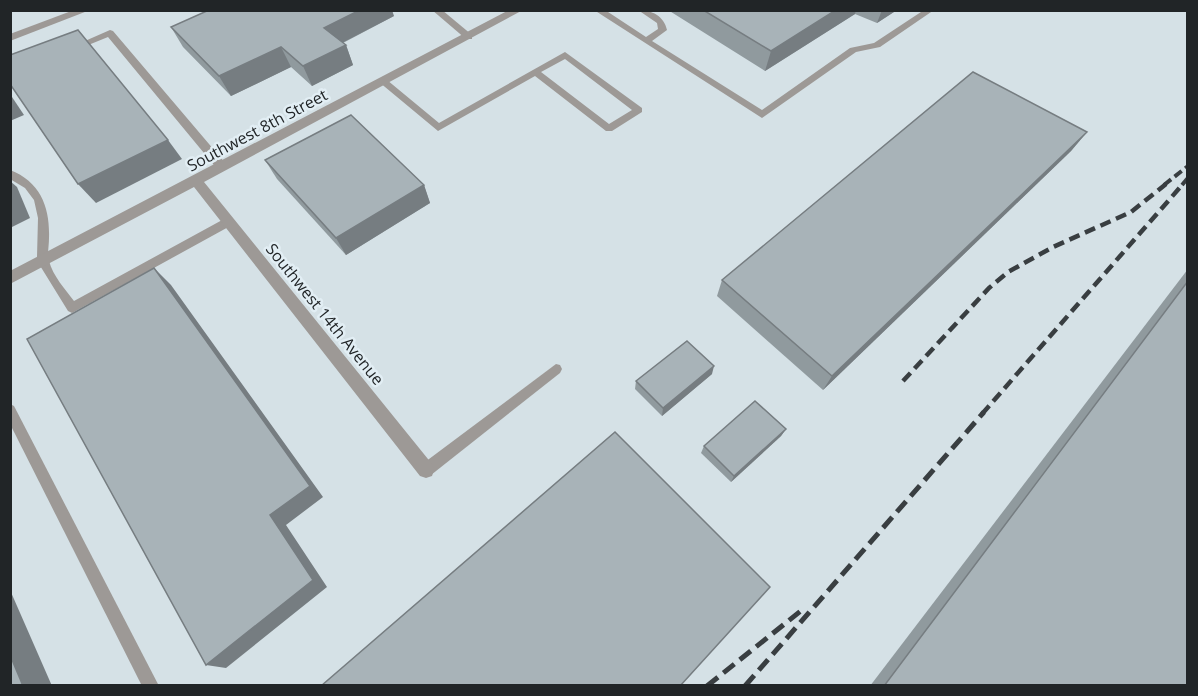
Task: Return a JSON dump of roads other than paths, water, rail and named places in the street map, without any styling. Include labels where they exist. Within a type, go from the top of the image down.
[{"type":"street","points":[[10,38],[85,10]]},
{"type":"street","name":"Southwest 8th Street","points":[[10,278],[518,10]]},
{"type":"street","name":"Southwest 14th Avenue","points":[[196,181],[426,470]]},
{"type":"lane","points":[[436,10],[469,37]]},
{"type":"lane","points":[[598,10],[762,115],[853,50],[877,45],[930,10]]},
{"type":"lane","points":[[642,10],[661,22],[663,30],[645,41]]},
{"type":"lane","points":[[66,51],[110,33],[222,167]]},
{"type":"lane","points":[[384,82],[438,128],[535,72],[565,55],[639,110],[609,129],[535,72]]},
{"type":"lane","points":[[10,174],[24,180],[37,192],[42,209],[43,261],[72,308],[228,222]]},
{"type":"lane","points":[[426,470],[556,369]]},
{"type":"lane","points":[[10,410],[151,686]]},
{"type":"railway","points":[[1164,185],[1188,166]]},
{"type":"railway","points":[[1182,185],[1188,178]]},
{"type":"railway","points":[[903,381],[989,288],[1008,272],[1053,247],[1131,212],[1166,184]]},
{"type":"railway","points":[[982,414],[1183,184]]},
{"type":"railway","points":[[745,686],[984,412]]},
{"type":"railway","points":[[707,686],[802,610]]}]
